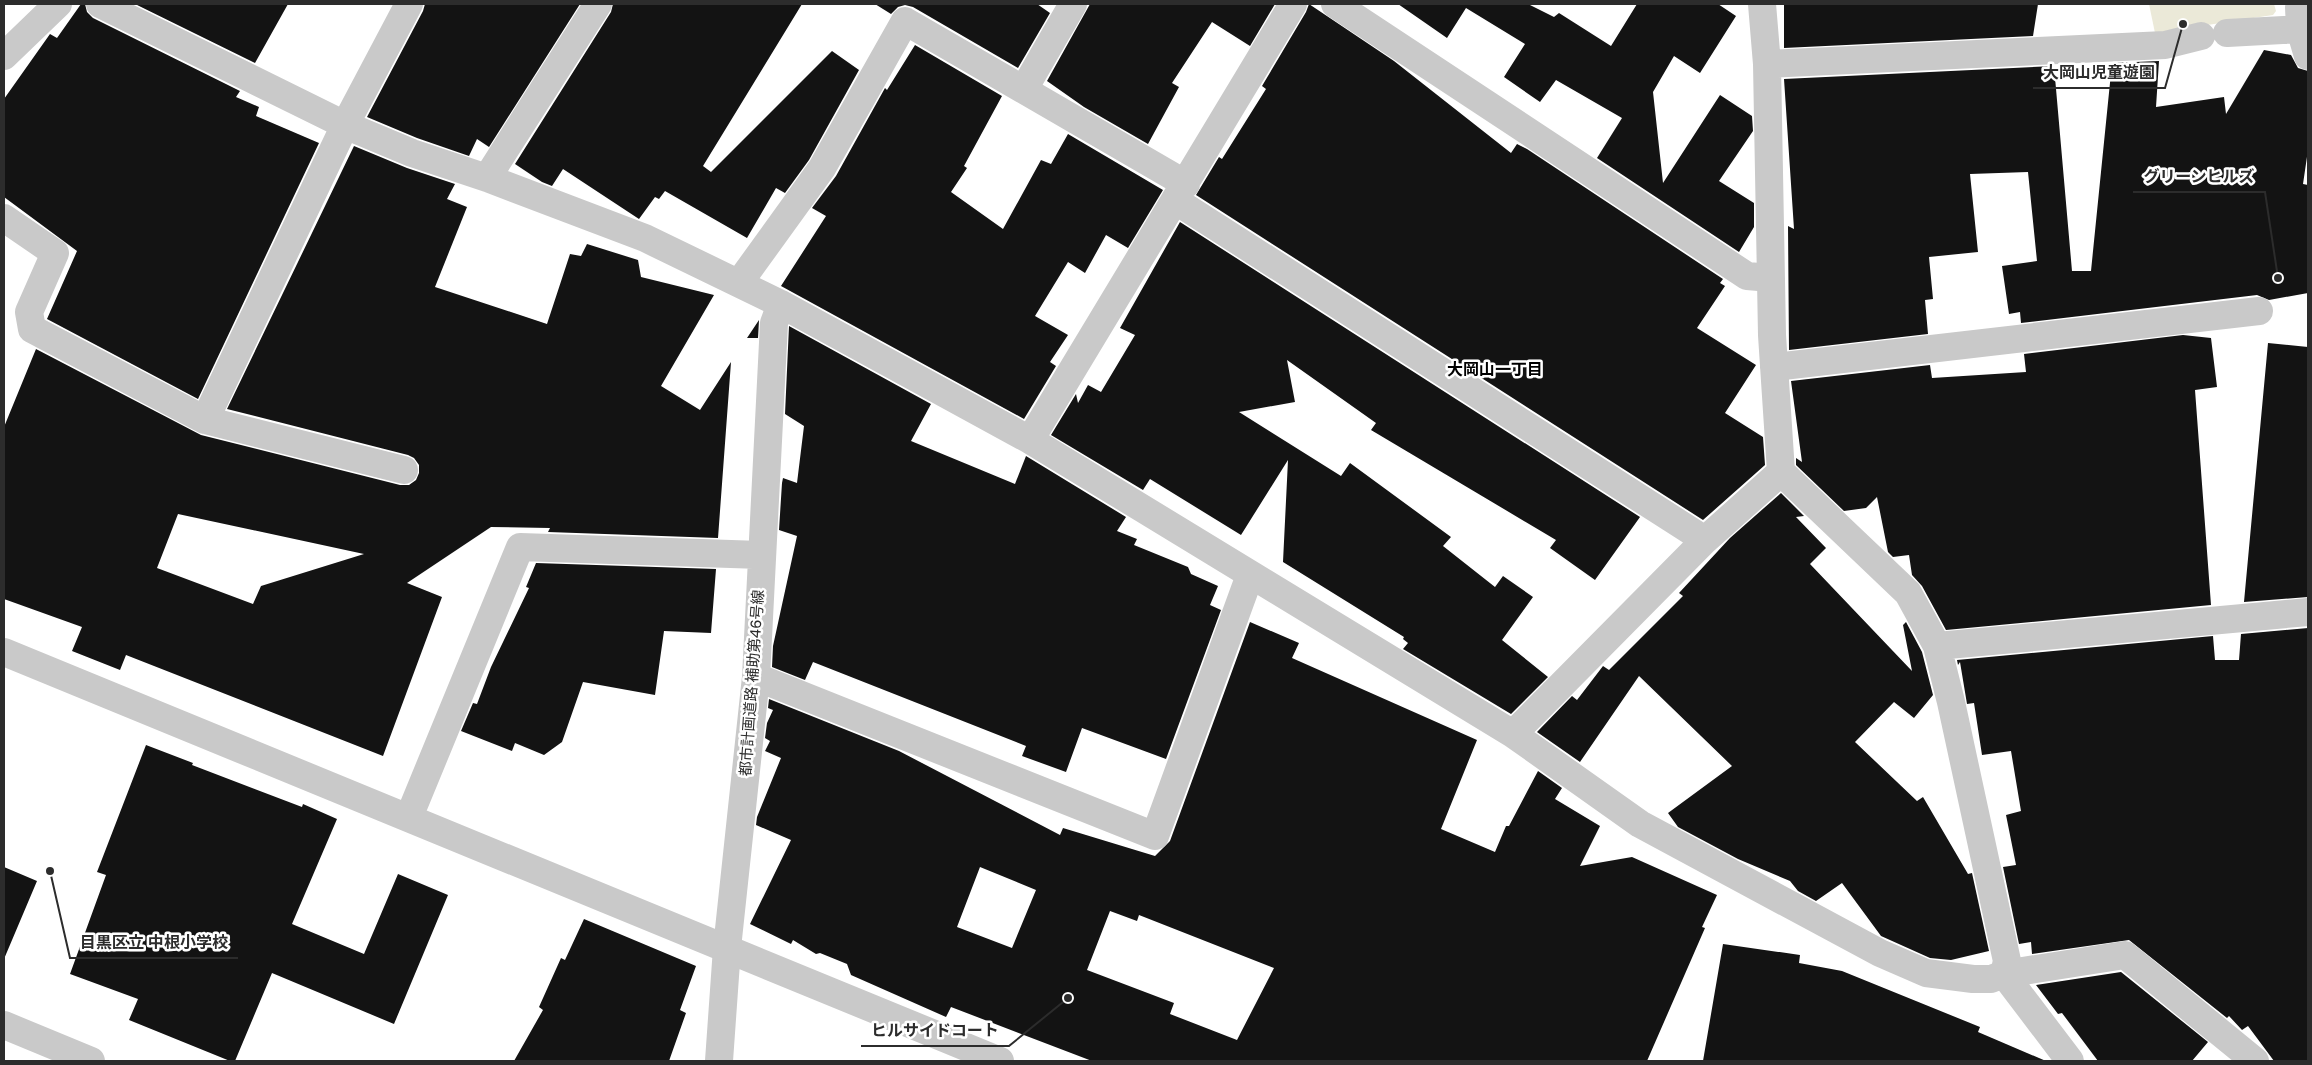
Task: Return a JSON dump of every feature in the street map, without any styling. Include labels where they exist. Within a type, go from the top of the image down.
[{"type":"street","points":[[4,56],[58,4]]},
{"type":"street","points":[[100,4],[345,125],[412,153],[487,178],[645,238],[781,304],[1030,440],[1513,734],[1640,824],[1880,953],[1926,973],[1973,979],[1991,979],[2004,974],[2125,955],[2255,1061]]},
{"type":"street","points":[[205,420],[345,125],[409,4]]},
{"type":"street","points":[[487,178],[598,4]]},
{"type":"street","points":[[1024,89],[1073,4]]},
{"type":"street","points":[[1030,440],[1293,4]]},
{"type":"street","points":[[1335,4],[1747,276],[1771,278]]},
{"type":"street","points":[[1762,4],[1767,64],[1774,367],[1781,472],[1908,593],[1937,646],[1951,702],[2007,961],[2004,974]]},
{"type":"street","points":[[1767,64],[2165,45],[2299,18],[2308,56]]},
{"type":"street","points":[[739,283],[822,168],[905,21],[1024,89],[1704,540]]},
{"type":"street","points":[[4,218],[55,253],[29,312],[32,328],[205,420],[404,470]]},
{"type":"street","name":"都市計画道路 補助第46号線","points":[[720,1061],[728,948],[756,677],[774,323],[781,304]]},
{"type":"street","points":[[1774,367],[2259,311]]},
{"type":"street","points":[[1513,734],[1704,540],[1781,472]]},
{"type":"street","points":[[409,817],[520,546],[761,555]]},
{"type":"street","points":[[756,677],[1154,836],[1250,575]]},
{"type":"street","points":[[1937,646],[2308,612]]},
{"type":"street","points":[[4,652],[1000,1061]]},
{"type":"street","points":[[2004,974],[2070,1061]]},
{"type":"street","points":[[4,1025],[90,1061]]},
{"type":"shaded area","points":[[2149,4],[2274,4],[2276,11],[2273,15],[2155,33]]},
{"type":"building","points":[[81,4],[85,4],[87,12],[93,18],[240,91],[236,97],[259,107],[256,116],[319,143],[198,399],[47,319],[77,251],[4,197],[4,99],[50,34],[57,38]]},
{"type":"building","points":[[135,4],[288,4],[255,63]]},
{"type":"building","points":[[425,4],[580,4],[489,147],[477,139],[469,156],[417,138],[367,117]]},
{"type":"building","points":[[613,4],[802,4],[703,166],[711,172],[832,51],[859,70],[809,160],[785,193],[776,188],[747,238],[665,191],[659,199],[655,197],[639,219],[563,169],[552,186],[542,182],[515,164],[611,12]]},
{"type":"building","points":[[875,4],[1037,4],[1050,13],[1018,68],[913,7],[905,5],[898,7],[891,14]]},
{"type":"building","points":[[1090,4],[1275,4],[1250,46],[1212,22],[1172,83],[1179,87],[1148,144],[1084,107],[1047,81]]},
{"type":"building","points":[[1309,4],[1394,61],[1511,153],[1517,144],[1527,149],[1723,279],[1720,283],[1725,286],[1697,328],[1756,365],[1725,413],[1763,437],[1765,465],[1703,520],[1196,195],[1219,157],[1222,159],[1266,89],[1262,86]]},
{"type":"building","points":[[1398,4],[1528,4],[1554,17],[1559,13],[1611,46],[1637,4],[1718,4],[1736,16],[1700,73],[1674,56],[1653,92],[1663,183],[1720,95],[1752,116],[1753,131],[1719,181],[1754,203],[1754,227],[1739,252],[1597,158],[1622,118],[1556,80],[1540,102],[1504,77],[1525,44],[1466,8],[1447,38]]},
{"type":"building","points":[[1784,4],[2038,4],[2033,36],[1784,48]]},
{"type":"building","points":[[915,45],[1002,96],[964,166],[967,168],[951,192],[1003,229],[1041,160],[1051,164],[1068,134],[1163,190],[1128,248],[1106,235],[1085,273],[1068,262],[1035,316],[1068,335],[1050,362],[1056,366],[1024,419],[781,286],[826,216],[812,208],[836,176],[885,88],[887,90]]},
{"type":"building","points":[[2264,50],[2291,55],[2298,68],[2308,71],[2308,150],[2303,184],[2308,185],[2308,293],[2269,300],[2257,295],[2021,323],[2020,312],[2009,314],[2002,266],[2037,261],[2028,172],[1970,174],[1978,252],[1929,257],[1933,299],[1925,300],[1928,334],[1789,350],[1788,226],[1794,229],[1784,79],[2054,66],[2072,271],[2091,271],[2112,63],[2159,61],[2156,107],[2224,97],[2226,114]]},
{"type":"building","points":[[354,146],[407,168],[455,184],[447,199],[467,207],[435,287],[547,324],[570,254],[581,256],[587,244],[638,260],[641,277],[714,295],[661,386],[700,410],[731,362],[718,538],[548,532],[550,528],[491,527],[407,583],[442,597],[383,756],[126,655],[120,670],[72,651],[82,627],[4,599],[4,427],[36,349],[201,435],[400,485],[409,485],[416,480],[419,473],[419,465],[414,458],[408,455],[227,409]],"holes":[[[178,514],[364,554],[261,586],[253,604],[157,568]]]},
{"type":"building","points":[[1180,222],[1640,517],[1595,580],[1550,548],[1556,540],[1371,430],[1376,423],[1287,360],[1295,402],[1239,412],[1341,476],[1350,463],[1451,537],[1443,546],[1495,587],[1503,576],[1533,597],[1502,640],[1548,677],[1511,714],[1403,649],[1408,643],[1403,639],[1404,637],[1283,562],[1288,460],[1241,535],[1150,479],[1143,490],[1051,435],[1076,394],[1078,403],[1088,385],[1101,392],[1135,335],[1120,328]]},
{"type":"building","points":[[759,320],[758,338],[747,338]]},
{"type":"building","points":[[789,326],[931,404],[911,441],[1015,484],[1026,456],[1126,517],[1117,531],[1137,539],[1134,545],[1188,567],[1191,574],[1218,586],[1210,605],[1221,610],[1166,759],[1082,728],[1066,772],[1022,756],[1026,746],[813,662],[805,680],[772,667],[773,646],[797,536],[779,530],[782,483],[783,478],[797,483],[804,426],[785,414]]},
{"type":"building","points":[[2183,335],[2211,338],[2217,387],[2195,390],[2211,605],[1946,630],[1922,586],[1912,575],[1909,555],[1893,557],[1888,552],[1877,497],[1866,508],[1844,511],[1796,465],[1796,458],[1802,462],[1791,381],[1930,365],[1932,378],[2026,372],[2024,354]]},
{"type":"building","points":[[2268,343],[2308,347],[2308,597],[2244,602]]},
{"type":"building","points":[[1781,493],[1804,516],[1796,517],[1826,548],[1810,564],[1912,671],[1903,625],[1906,622],[1922,652],[1933,695],[1914,718],[1894,702],[1855,742],[1917,801],[1923,797],[1968,874],[1972,873],[1989,951],[1951,960],[1930,958],[1881,936],[1842,883],[1816,901],[1798,891],[1790,881],[1738,859],[1678,827],[1668,813],[1732,766],[1639,676],[1580,762],[1537,732],[1572,696],[1577,700],[1603,666],[1609,670],[1683,596],[1679,593],[1730,538]]},
{"type":"building","points":[[536,563],[716,569],[711,633],[664,631],[655,695],[583,682],[562,742],[544,755],[515,743],[512,751],[461,731],[473,703],[477,704],[491,667],[529,588],[526,587]]},
{"type":"building","points":[[1250,622],[1299,643],[1292,658],[1477,740],[1441,829],[1495,852],[1506,826],[1509,826],[1538,771],[1562,788],[1555,799],[1600,826],[1580,866],[1632,857],[1717,895],[1702,927],[1705,928],[1647,1061],[1092,1061],[951,1007],[946,1017],[851,975],[847,964],[820,953],[816,954],[793,940],[791,944],[750,924],[791,840],[756,825],[757,817],[781,758],[765,751],[770,741],[765,738],[767,723],[773,710],[768,708],[769,699],[899,751],[1060,835],[1063,828],[1155,856],[1170,841]],"holes":[[[980,867],[1036,890],[1012,948],[957,927]],[[1110,911],[1137,921],[1139,915],[1274,968],[1237,1040],[1170,1014],[1174,1003],[1087,970]]]},
{"type":"building","points":[[2308,628],[2308,1061],[2274,1061],[2248,1026],[2242,1030],[2229,1016],[2227,1018],[2129,940],[2032,954],[2031,942],[2019,944],[2003,867],[2016,865],[2006,815],[2021,811],[2011,751],[1982,755],[1974,703],[1967,704],[1960,662],[1958,665],[1957,660],[2213,636],[2215,660],[2239,660],[2241,634]]},
{"type":"building","points":[[146,745],[193,763],[192,765],[302,807],[303,804],[337,819],[292,924],[364,954],[398,874],[448,895],[394,1024],[272,973],[235,1061],[230,1061],[129,1020],[138,999],[70,974],[106,875],[97,872]]},
{"type":"building","points":[[4,867],[37,881],[4,959]]},
{"type":"building","points":[[584,919],[696,966],[680,1010],[686,1013],[669,1061],[514,1061],[543,1010],[539,1007],[561,958],[565,960]]},
{"type":"building","points":[[1723,944],[1800,955],[1799,963],[1842,971],[1980,1027],[1978,1032],[2046,1061],[1703,1061]]},
{"type":"building","points":[[2121,972],[2208,1042],[2192,1061],[2098,1061],[2062,1013],[2058,1014],[2036,985]]},
{"type":"place","name":"大岡山児童遊園","points":[[2183,24]]},
{"type":"place","name":"グリーンヒルズ","points":[[2278,278]]},
{"type":"place","name":"目黒区立 中根小学校","points":[[50,871]]},
{"type":"place","name":"ヒルサイドコート","points":[[1068,998]]},
{"type":"district","name":"大岡山一丁目","points":[[1495,369]]}]
